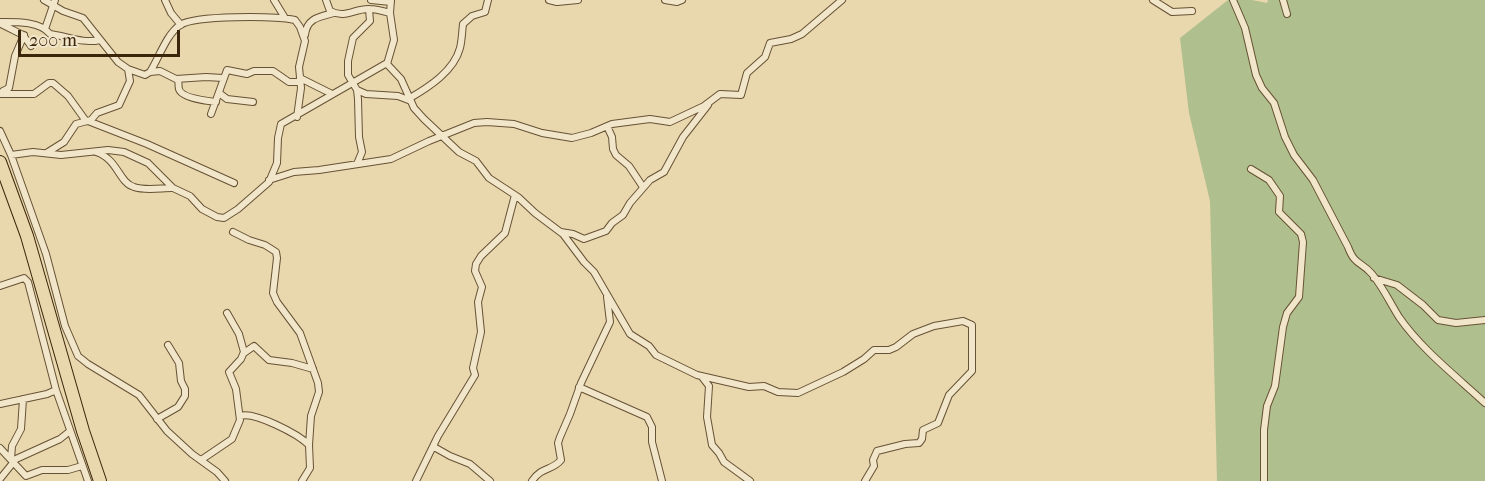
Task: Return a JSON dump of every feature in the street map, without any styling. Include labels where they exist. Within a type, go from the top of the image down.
[{"type":"highway","points":[[5,158],[83,431],[100,481]]},
{"type":"street","points":[[44,0],[54,2],[63,10],[83,18],[118,62],[128,69],[145,75],[160,71],[178,79],[223,78]]},
{"type":"street","points":[[165,0],[171,13],[181,25]]},
{"type":"street","points":[[274,0],[285,18]]},
{"type":"street","points":[[326,0],[330,11],[334,13],[346,15],[369,9],[390,13]]},
{"type":"street","points":[[5,158],[48,152],[61,155],[108,150],[124,152],[142,159],[158,171],[173,188],[190,196],[202,209],[224,218],[238,209],[269,180],[276,167],[280,126],[387,63],[395,33],[390,13],[391,1],[371,0]]},
{"type":"street","points":[[357,90],[366,94],[410,99],[452,66],[460,49],[463,24],[470,18],[485,12],[488,0]]},
{"type":"street","points":[[549,0],[557,2],[578,0]]},
{"type":"street","points":[[665,0],[677,2],[682,0]]},
{"type":"street","points":[[269,180],[294,172],[391,159],[464,126],[487,122],[514,124],[542,133],[570,138],[607,126],[648,119],[670,122],[722,94],[741,95],[747,73],[765,57],[770,43],[795,38],[802,34],[842,0]]},
{"type":"street","points":[[1153,0],[1172,12],[1192,11]]},
{"type":"street","points":[[1233,0],[1245,28],[1256,75],[1262,88],[1274,103],[1285,137],[1294,155],[1313,180],[1353,258],[1371,273],[1407,326],[1441,363],[1485,404]]},
{"type":"street","points":[[1283,0],[1287,14]]},
{"type":"street","points":[[45,29],[54,2]]},
{"type":"street","points":[[357,164],[362,152],[358,137],[357,90],[348,74],[350,47],[353,38],[369,22],[369,9]]},
{"type":"street","points":[[297,117],[301,80],[299,67],[306,28],[310,22],[334,13]]},
{"type":"street","points":[[150,72],[167,42],[181,25],[191,21],[225,18],[285,18],[296,20],[305,39]]},
{"type":"street","points":[[0,23],[30,24],[45,29],[50,34],[62,35],[71,40],[93,42],[100,40]]},
{"type":"street","points":[[0,23],[24,35],[31,46]]},
{"type":"street","points":[[0,92],[9,88],[15,56],[24,35]]},
{"type":"street","points":[[387,63],[405,86],[421,116],[459,152],[476,161],[489,178],[515,195],[561,232],[594,272],[626,329],[633,337],[649,346],[661,358],[699,375],[749,387],[764,386],[778,392],[800,393],[864,360],[874,350],[896,347],[913,334],[928,328],[961,321],[971,324],[973,328],[972,371],[949,395],[938,423],[923,430],[922,440],[919,443],[878,451],[873,460],[874,466],[865,481]]},
{"type":"street","points":[[48,152],[64,142],[76,124],[87,121],[97,113],[118,105],[130,81],[128,69]]},
{"type":"street","points":[[211,114],[227,70],[247,74],[254,71],[271,71],[289,82],[301,80],[332,94]]},
{"type":"street","points":[[178,79],[182,94],[216,102]]},
{"type":"street","points":[[0,92],[34,94],[49,83],[53,83],[68,96],[87,121],[147,144],[234,183]]},
{"type":"street","points":[[219,93],[227,99],[253,102]]},
{"type":"street","points":[[561,232],[584,238],[602,234],[623,215],[644,187],[664,172],[683,137],[710,102]]},
{"type":"street","points":[[607,126],[616,155],[644,187]]},
{"type":"street","points":[[0,131],[5,158],[46,254],[70,342],[78,356],[140,395],[157,419],[192,454],[218,472],[225,481]]},
{"type":"street","points":[[93,152],[110,159],[132,187],[173,188]]},
{"type":"street","points":[[1251,169],[1269,180],[1280,197],[1279,212],[1301,234],[1304,242],[1299,297],[1287,314],[1283,327],[1275,386],[1267,406],[1264,430],[1264,481]]},
{"type":"street","points":[[416,481],[476,374],[473,368],[481,332],[478,303],[482,286],[477,279],[475,269],[481,256],[505,233],[515,195]]},
{"type":"street","points":[[233,232],[276,252],[273,293],[300,333],[318,383],[319,392],[311,416],[310,468],[302,481]]},
{"type":"street","points":[[0,286],[24,278],[28,282],[56,390],[88,481]]},
{"type":"street","points":[[1374,278],[1397,285],[1423,304],[1438,320],[1456,323],[1485,320]]},
{"type":"street","points":[[532,481],[538,472],[556,465],[561,460],[559,442],[579,387],[609,326],[607,294]]},
{"type":"street","points":[[227,313],[239,334],[244,353]]},
{"type":"street","points":[[157,419],[178,407],[185,396],[179,363],[168,345]]},
{"type":"street","points":[[201,460],[232,439],[240,416],[236,389],[229,372],[244,353],[254,346],[269,360],[294,363],[313,369]]},
{"type":"street","points":[[699,375],[709,386],[707,417],[712,445],[724,462],[750,481]]},
{"type":"street","points":[[579,387],[647,417],[652,427],[654,450],[662,481]]},
{"type":"street","points":[[0,404],[56,390]]},
{"type":"street","points":[[0,479],[12,460],[12,446],[21,429],[23,399]]},
{"type":"street","points":[[240,416],[248,414],[274,424],[309,445]]},
{"type":"street","points":[[12,460],[60,439],[70,431]]},
{"type":"street","points":[[434,447],[470,464],[490,481]]},
{"type":"street","points":[[0,448],[24,477],[42,470],[68,470],[82,466]]},
{"type":"green space","points":[[1228,0],[1252,0],[1267,3],[1268,0],[1485,0],[1485,481],[1217,481],[1210,201],[1189,113],[1180,38]]}]
